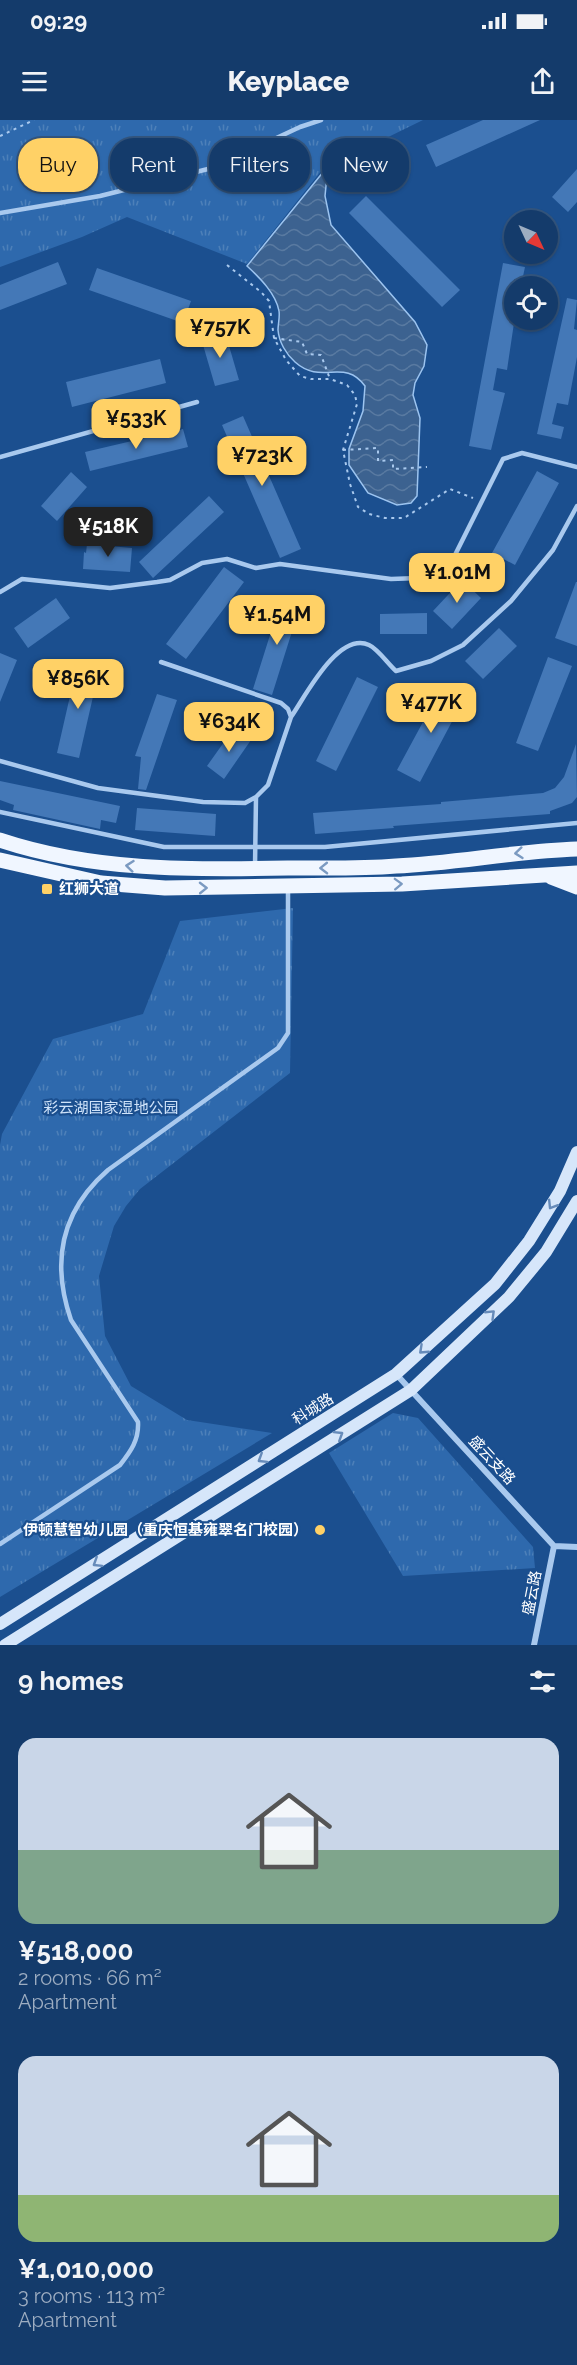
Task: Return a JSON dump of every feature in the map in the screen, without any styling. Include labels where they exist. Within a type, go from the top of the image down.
[{"type":"main road","points":[[0,840],[72,858],[167,868],[397,866],[546,850],[577,849]]},
{"type":"main road","points":[[0,860],[91,881],[133,887],[165,888],[402,884],[577,873]]},
{"type":"main road","points":[[543,874],[577,887]]},
{"type":"main road","name":"科城路","points":[[0,1624],[396,1374],[502,1275],[529,1241],[560,1191],[577,1152]]},
{"type":"main road","points":[[5,1645],[411,1390],[509,1297],[546,1252],[577,1202]]},
{"type":"street","name":"盛云支路","points":[[396,1374],[554,1546]]},
{"type":"street","points":[[554,1546],[577,1547]]},
{"type":"street","name":"盛云路","points":[[534,1645],[554,1546]]},
{"type":"lane","points":[[0,213],[100,196],[212,168],[300,127],[321,120]]},
{"type":"lane","points":[[0,457],[197,402]]},
{"type":"lane","points":[[0,592],[22,579],[110,588],[157,582],[170,580],[202,563],[227,560],[256,567],[280,564],[391,579],[420,578],[437,572],[454,557],[503,459],[522,453],[577,467]]},
{"type":"lane","points":[[0,761],[110,789],[203,802],[245,803],[256,797],[268,785],[291,717],[339,650],[352,643],[369,645],[396,671],[431,661],[463,645],[511,601],[553,550],[577,506]]},
{"type":"lane","points":[[161,662],[281,703],[291,717]]},
{"type":"lane","points":[[255,869],[256,797]]},
{"type":"lane","points":[[0,812],[164,847],[325,847],[577,823]]},
{"type":"lane","points":[[0,1544],[120,1465],[132,1449],[138,1435],[138,1422],[72,1320],[65,1301],[61,1260],[64,1238],[81,1199],[101,1176],[278,1048],[286,1039],[288,1034],[288,886]]},
{"type":"path","points":[[0,136],[34,120]]},
{"type":"path","points":[[227,265],[261,292],[268,301],[274,338],[286,360],[300,376],[311,379],[330,379],[351,389],[357,404],[343,450],[350,484],[358,507],[369,514],[385,518],[404,518],[450,489],[481,501]]},
{"type":"path","points":[[274,338],[302,342],[307,354],[321,355],[330,379]]},
{"type":"path","points":[[343,450],[378,448],[378,461],[393,460],[393,469],[427,467]]},
{"type":"green space","points":[[0,120],[423,120],[386,138],[322,138],[322,170],[310,185],[310,138],[209,138],[209,192],[304,192],[247,264],[127,217],[82,237],[0,267]]},
{"type":"green space","name":"彩云湖国家湿地公园","points":[[293,908],[290,1073],[140,1189],[114,1226],[99,1276],[105,1336],[131,1386],[187,1420],[272,1433],[0,1597],[0,1145],[2,1134],[53,1039],[143,1014],[180,921]]},
{"type":"green space","points":[[393,1413],[418,1418],[533,1547],[535,1568],[403,1576],[329,1453]]},
{"type":"water","points":[[322,173],[322,192],[325,192],[331,225],[415,322],[427,345],[424,366],[415,383],[413,395],[420,418],[417,496],[411,503],[397,505],[368,493],[349,465],[349,449],[363,411],[365,386],[349,373],[314,372],[305,369],[292,359],[283,348],[280,339],[279,311],[275,298],[247,266],[307,192],[310,192],[310,188]]},
{"type":"building","points":[[483,120],[540,120],[436,167],[426,145]]},
{"type":"building","points":[[577,169],[577,202],[568,212],[552,197]]},
{"type":"building","points":[[366,196],[460,290],[442,307],[349,213]]},
{"type":"building","points":[[58,262],[67,284],[0,310],[0,285]]},
{"type":"building","points":[[503,263],[525,267],[523,276],[504,276],[504,330],[513,330],[507,370],[497,368],[493,390],[505,393],[491,450],[469,446]]},
{"type":"building","points":[[97,268],[191,301],[183,323],[89,290]]},
{"type":"building","points":[[567,298],[577,300],[574,329],[577,330],[577,357],[568,405],[557,403],[552,424],[564,427],[561,439],[537,434]]},
{"type":"building","points":[[225,332],[239,380],[215,386],[201,338]]},
{"type":"building","points":[[160,359],[166,383],[72,407],[66,382]]},
{"type":"building","points":[[243,416],[301,549],[280,558],[222,425]]},
{"type":"building","points":[[183,429],[188,447],[90,471],[85,452]]},
{"type":"building","points":[[537,471],[559,483],[515,565],[492,553]]},
{"type":"building","points":[[71,472],[87,487],[57,521],[41,506]]},
{"type":"building","points":[[209,496],[224,512],[153,578],[139,562]]},
{"type":"building","points":[[87,544],[132,548],[130,572],[83,569]]},
{"type":"building","points":[[224,567],[244,582],[186,659],[166,644]]},
{"type":"building","points":[[462,580],[481,598],[452,629],[433,611]]},
{"type":"building","points":[[577,582],[577,646],[555,638]]},
{"type":"building","points":[[282,597],[301,603],[272,695],[253,689]]},
{"type":"building","points":[[56,598],[70,618],[28,648],[14,628]]},
{"type":"building","points":[[427,613],[427,634],[380,634],[380,614]]},
{"type":"building","points":[[499,628],[517,646],[483,679],[465,661]]},
{"type":"building","points":[[0,653],[17,660],[0,702]]},
{"type":"building","points":[[548,657],[572,666],[538,751],[516,743]]},
{"type":"building","points":[[78,661],[100,666],[79,758],[57,753]]},
{"type":"building","points":[[357,677],[378,687],[336,771],[316,761]]},
{"type":"building","points":[[443,685],[465,697],[420,782],[397,770]]},
{"type":"building","points":[[157,694],[177,700],[146,790],[138,789],[141,757],[135,756]]},
{"type":"building","points":[[234,728],[251,740],[224,779],[207,766]]},
{"type":"building","points":[[576,744],[577,797],[572,803],[550,811],[550,814],[315,834],[313,813],[441,804],[441,802],[543,793],[555,788],[564,777]]},
{"type":"building","points":[[0,781],[120,806],[116,823],[101,820],[100,829],[13,810],[14,805],[0,800]]},
{"type":"building","points":[[137,808],[216,814],[215,836],[135,830]]},
{"type":"place","name":"红狮大道","points":[[47,889]]},
{"type":"place","name":"伊顿慧智幼儿园（重庆恒基雍翠名门校园）","points":[[320,1530]]}]
